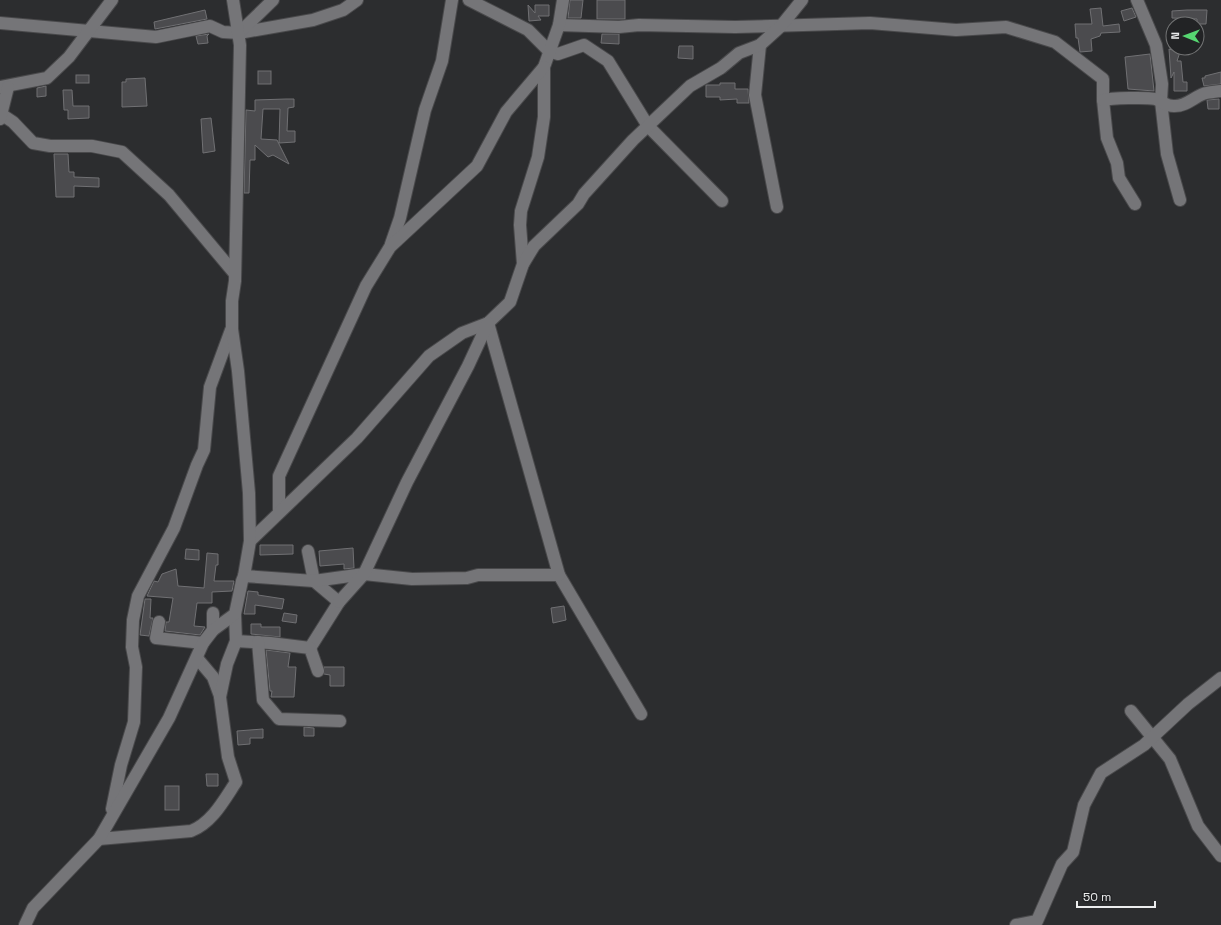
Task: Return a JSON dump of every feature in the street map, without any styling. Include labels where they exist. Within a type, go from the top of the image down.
[{"type":"street","points":[[112,0],[90,32],[69,57],[47,78],[4,87],[1,116],[13,122],[33,143],[50,146],[92,146],[122,152],[169,195],[235,274]]},
{"type":"street","points":[[220,697],[227,664],[236,641],[234,614],[244,576],[250,541],[247,462],[232,329],[232,301],[235,274],[240,45],[233,0]]},
{"type":"street","points":[[239,34],[273,0]]},
{"type":"street","points":[[0,23],[156,37],[210,26],[223,32],[239,34],[313,20],[354,2],[366,0]]},
{"type":"street","points":[[278,511],[280,476],[366,286],[390,247],[400,218],[425,110],[442,61],[452,0]]},
{"type":"street","points":[[469,0],[528,30],[549,51],[558,54],[584,45],[608,61],[648,126],[722,201]]},
{"type":"street","points":[[523,264],[520,225],[521,211],[538,157],[542,136],[544,67],[559,25],[563,0]]},
{"type":"street","points":[[310,648],[339,602],[364,574],[407,482],[468,366],[488,323],[510,302],[523,264],[534,246],[578,204],[584,194],[600,175],[690,86],[721,68],[740,53],[760,45],[781,26],[790,5],[802,0]]},
{"type":"street","points":[[1137,0],[1156,45],[1162,84],[1161,101],[1167,154],[1180,200]]},
{"type":"street","points":[[559,25],[619,27],[639,25],[735,27],[870,24],[956,30],[1006,27],[1055,42],[1103,79],[1103,100],[1107,138],[1116,163],[1119,178],[1135,204]]},
{"type":"street","points":[[760,45],[755,95],[777,207]]},
{"type":"street","points":[[390,247],[477,166],[506,112],[544,67]]},
{"type":"street","points":[[1103,100],[1116,97],[1124,99],[1153,98],[1161,101],[1166,106],[1175,106],[1192,101],[1203,94],[1221,91]]},
{"type":"street","points":[[250,541],[278,511],[304,490],[357,438],[429,356],[462,333],[488,323]]},
{"type":"street","points":[[488,323],[559,575],[641,714]]},
{"type":"street","points":[[111,818],[121,764],[134,722],[136,667],[132,647],[133,620],[138,596],[174,528],[197,464],[204,450],[210,387],[232,329]]},
{"type":"street","points":[[308,551],[314,581],[339,602]]},
{"type":"street","points":[[244,576],[314,581],[364,574],[412,579],[467,578],[478,575],[559,575]]},
{"type":"street","points":[[213,613],[213,630]]},
{"type":"street","points":[[25,925],[33,908],[99,839],[169,718],[203,643],[213,630],[234,614]]},
{"type":"street","points":[[159,622],[156,638],[203,643]]},
{"type":"street","points":[[236,641],[310,648]]},
{"type":"street","points":[[258,642],[263,700],[279,719],[340,721]]},
{"type":"street","points":[[310,648],[318,672]]},
{"type":"street","points":[[99,839],[191,831],[202,826],[224,802],[236,782],[228,757],[220,697],[213,677],[197,658]]},
{"type":"street","points":[[1016,925],[1037,921],[1062,864],[1073,852],[1084,805],[1100,773],[1144,745],[1188,704],[1221,678]]},
{"type":"street","points":[[1131,712],[1170,759],[1198,826],[1221,856]]},
{"type":"building","points":[[570,0],[583,0],[581,18],[568,18]]},
{"type":"building","points":[[597,0],[625,0],[625,19],[597,19]]},
{"type":"building","points":[[528,5],[535,13],[535,5],[549,5],[549,16],[538,16],[541,20],[529,21]]},
{"type":"building","points":[[1101,8],[1103,26],[1119,24],[1120,32],[1101,33],[1100,36],[1091,39],[1092,51],[1080,52],[1078,38],[1076,38],[1075,24],[1092,24],[1090,9]]},
{"type":"building","points":[[1132,8],[1136,17],[1124,21],[1121,11]]},
{"type":"building","points":[[205,10],[207,19],[155,29],[154,22]]},
{"type":"building","points":[[1207,10],[1206,24],[1205,16],[1172,16],[1172,11]]},
{"type":"building","points":[[209,34],[207,36],[208,43],[198,44],[196,36]]},
{"type":"building","points":[[602,34],[619,34],[619,44],[601,43]]},
{"type":"building","points":[[679,46],[693,46],[693,59],[678,58]]},
{"type":"building","points":[[1150,54],[1154,91],[1128,89],[1125,57]]},
{"type":"building","points":[[1169,56],[1179,56],[1177,61],[1181,61],[1183,82],[1187,82],[1187,91],[1174,91],[1174,72],[1171,78]]},
{"type":"building","points":[[258,71],[271,71],[271,84],[258,84]]},
{"type":"building","points":[[1221,72],[1221,84],[1204,86],[1202,78]]},
{"type":"building","points":[[76,75],[89,75],[89,83],[76,83]]},
{"type":"building","points":[[145,78],[147,106],[122,107],[122,82],[126,82],[126,79]]},
{"type":"building","points":[[720,83],[735,83],[735,89],[748,89],[749,103],[737,103],[737,99],[720,100],[720,97],[706,97],[706,85],[720,85]]},
{"type":"building","points":[[46,86],[46,96],[37,97],[37,88]]},
{"type":"building","points":[[63,90],[72,90],[73,106],[89,106],[89,118],[68,119],[68,110],[64,110]]},
{"type":"building","points":[[294,99],[294,107],[288,108],[287,131],[295,131],[295,142],[279,143],[280,109],[263,109],[261,139],[277,140],[289,164],[273,155],[268,157],[255,145],[255,160],[250,160],[249,193],[244,193],[246,110],[255,111],[255,100]]},
{"type":"building","points":[[1219,99],[1219,109],[1208,109],[1207,100]]},
{"type":"building","points":[[211,118],[215,151],[203,153],[201,119]]},
{"type":"building","points":[[54,154],[68,154],[69,172],[74,172],[74,177],[99,178],[99,187],[74,186],[74,197],[56,197]]},
{"type":"building","points":[[260,545],[293,545],[293,554],[260,555]]},
{"type":"building","points":[[353,548],[354,568],[344,569],[344,564],[320,566],[319,551]]},
{"type":"building","points":[[186,549],[199,550],[199,560],[185,559]]},
{"type":"building","points":[[207,553],[218,554],[218,565],[216,565],[214,581],[234,581],[232,591],[212,592],[212,603],[197,603],[194,626],[205,627],[200,635],[165,631],[166,622],[169,622],[173,598],[147,596],[154,581],[158,582],[162,574],[176,569],[178,586],[204,588]]},
{"type":"building","points":[[248,591],[258,592],[258,595],[284,599],[282,609],[255,605],[255,614],[244,614]]},
{"type":"building","points":[[145,599],[151,599],[150,618],[153,618],[149,636],[140,635]]},
{"type":"building","points":[[564,606],[566,620],[553,623],[551,608]]},
{"type":"building","points":[[284,613],[297,615],[296,623],[282,621]]},
{"type":"building","points":[[251,624],[261,624],[261,627],[280,627],[280,637],[251,634]]},
{"type":"building","points":[[266,650],[290,653],[288,667],[296,667],[294,697],[271,697],[272,691],[270,691]]},
{"type":"building","points":[[324,667],[344,667],[344,686],[330,686],[330,675],[324,674]]},
{"type":"building","points":[[304,727],[314,728],[314,736],[304,736]]},
{"type":"building","points":[[263,729],[263,738],[250,738],[250,744],[238,745],[237,731]]},
{"type":"building","points":[[206,774],[218,774],[218,786],[207,786]]},
{"type":"building","points":[[165,786],[179,786],[179,810],[165,810]]}]
